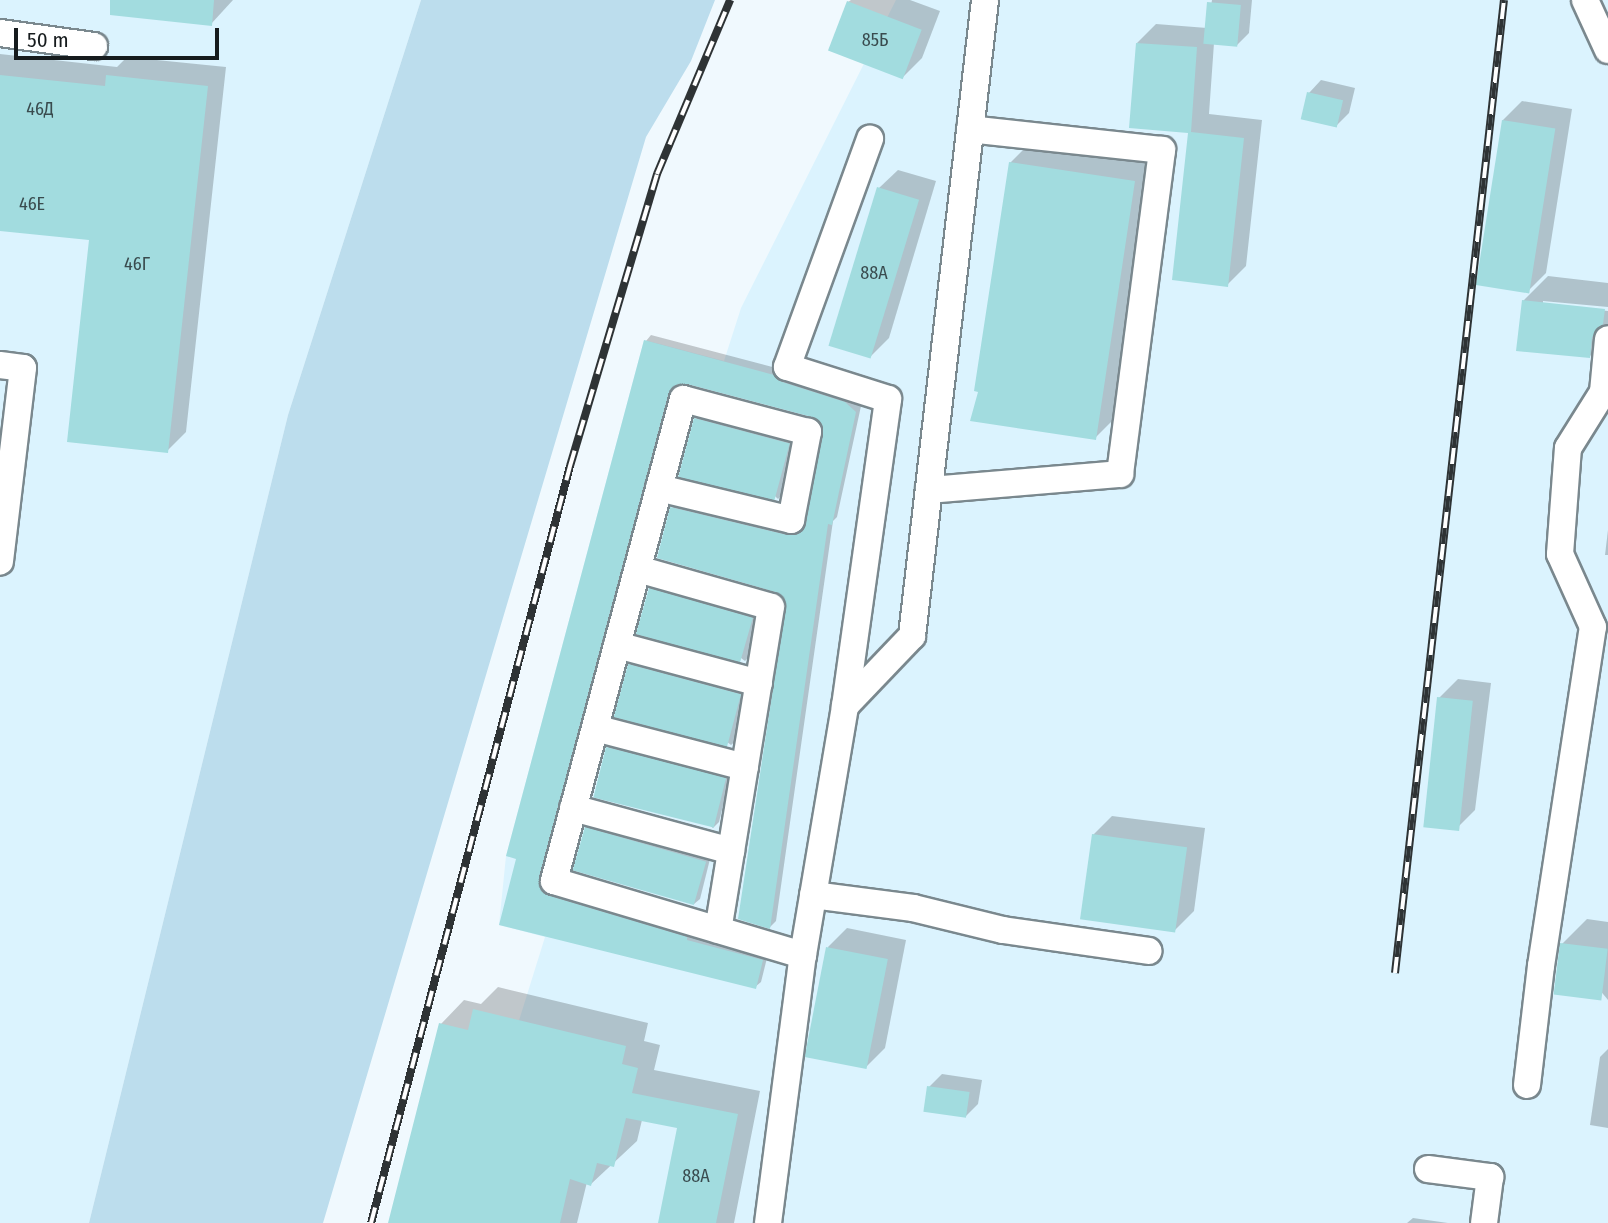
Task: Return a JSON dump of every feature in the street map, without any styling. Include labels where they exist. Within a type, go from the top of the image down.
[{"type":"street","points":[[845,706],[912,636],[985,0]]},
{"type":"street","points":[[1585,0],[1608,50]]},
{"type":"street","points":[[0,33],[94,46]]},
{"type":"street","points":[[929,490],[1120,474],[1162,150],[970,128]]},
{"type":"street","points":[[768,1223],[803,956],[845,706],[888,399],[787,367],[870,139]]},
{"type":"street","points":[[1527,1085],[1541,966],[1593,627],[1560,554],[1568,448],[1603,391],[1608,339]]},
{"type":"street","points":[[0,365],[23,368],[0,562]]},
{"type":"street","points":[[659,488],[791,520],[808,432],[683,399],[659,488],[638,569],[617,645],[595,729],[573,808],[554,881],[803,956]]},
{"type":"street","points":[[638,569],[771,607],[718,930]]},
{"type":"street","points":[[617,645],[759,683]]},
{"type":"street","points":[[595,729],[745,767]]},
{"type":"street","points":[[573,808],[731,851]]},
{"type":"street","points":[[813,895],[913,908],[1003,930],[1148,951]]},
{"type":"street","points":[[1428,1169],[1490,1177],[1484,1223]]},
{"type":"shaded area","points":[[0,0],[421,0],[288,415],[89,1223],[0,1223]]},
{"type":"shaded area","points":[[421,0],[715,0],[691,61],[646,137],[323,1223],[89,1223],[288,415]]},
{"type":"shaded area","points":[[896,0],[1608,0],[1608,1223],[456,1223],[545,937],[499,925],[506,856],[644,340],[724,361],[741,308]]},
{"type":"building","points":[[110,0],[214,0],[212,26],[110,15]]},
{"type":"building","points":[[847,1],[922,30],[903,79],[828,50]]},
{"type":"building","points":[[1207,2],[1241,5],[1237,47],[1203,44]]},
{"type":"building","points":[[1136,43],[1197,47],[1191,132],[1244,138],[1228,287],[1172,280],[1188,133],[1129,128]]},
{"type":"building","points":[[0,75],[105,86],[106,75],[208,86],[168,453],[67,442],[89,240],[0,231]]},
{"type":"building","points":[[1307,92],[1343,100],[1337,128],[1301,119]]},
{"type":"building","points":[[1502,120],[1555,128],[1529,293],[1476,285]]},
{"type":"building","points":[[1009,162],[1135,181],[1096,440],[970,421],[978,392],[974,391]]},
{"type":"building","points":[[877,187],[919,200],[871,359],[828,346]]},
{"type":"building","points":[[1522,300],[1605,309],[1603,324],[1592,337],[1590,358],[1516,351]]},
{"type":"building","points":[[644,340],[774,375],[782,382],[845,402],[856,412],[832,525],[828,524],[770,929],[738,919],[786,603],[775,592],[657,558],[670,507],[787,535],[802,531],[806,523],[823,428],[812,417],[687,384],[678,384],[668,395],[539,877],[542,891],[550,896],[687,937],[687,940],[763,960],[756,989],[499,925],[516,859],[506,856]]},
{"type":"building","points":[[694,418],[790,444],[774,503],[678,477]]},
{"type":"building","points":[[649,588],[753,618],[740,664],[636,634]]},
{"type":"building","points":[[628,664],[741,694],[727,747],[614,717]]},
{"type":"building","points":[[1437,697],[1473,701],[1459,831],[1423,827]]},
{"type":"building","points":[[606,747],[726,777],[714,827],[593,797]]},
{"type":"building","points":[[585,827],[706,862],[694,905],[573,870]]},
{"type":"building","points":[[1092,834],[1187,847],[1175,933],[1080,919]]},
{"type":"building","points":[[1560,943],[1608,949],[1601,1000],[1554,995]]},
{"type":"building","points":[[826,947],[888,959],[866,1069],[805,1057]]},
{"type":"building","points":[[473,1009],[626,1046],[622,1064],[638,1068],[632,1093],[738,1114],[716,1223],[658,1223],[677,1128],[626,1118],[614,1167],[597,1163],[591,1186],[570,1179],[560,1223],[388,1223],[439,1023],[468,1030]]},
{"type":"building","points":[[927,1086],[970,1092],[966,1118],[923,1112]]},
{"type":"railway","points":[[371,1223],[570,466],[657,174],[730,0]]},
{"type":"railway","points":[[1395,973],[1504,0]]}]
